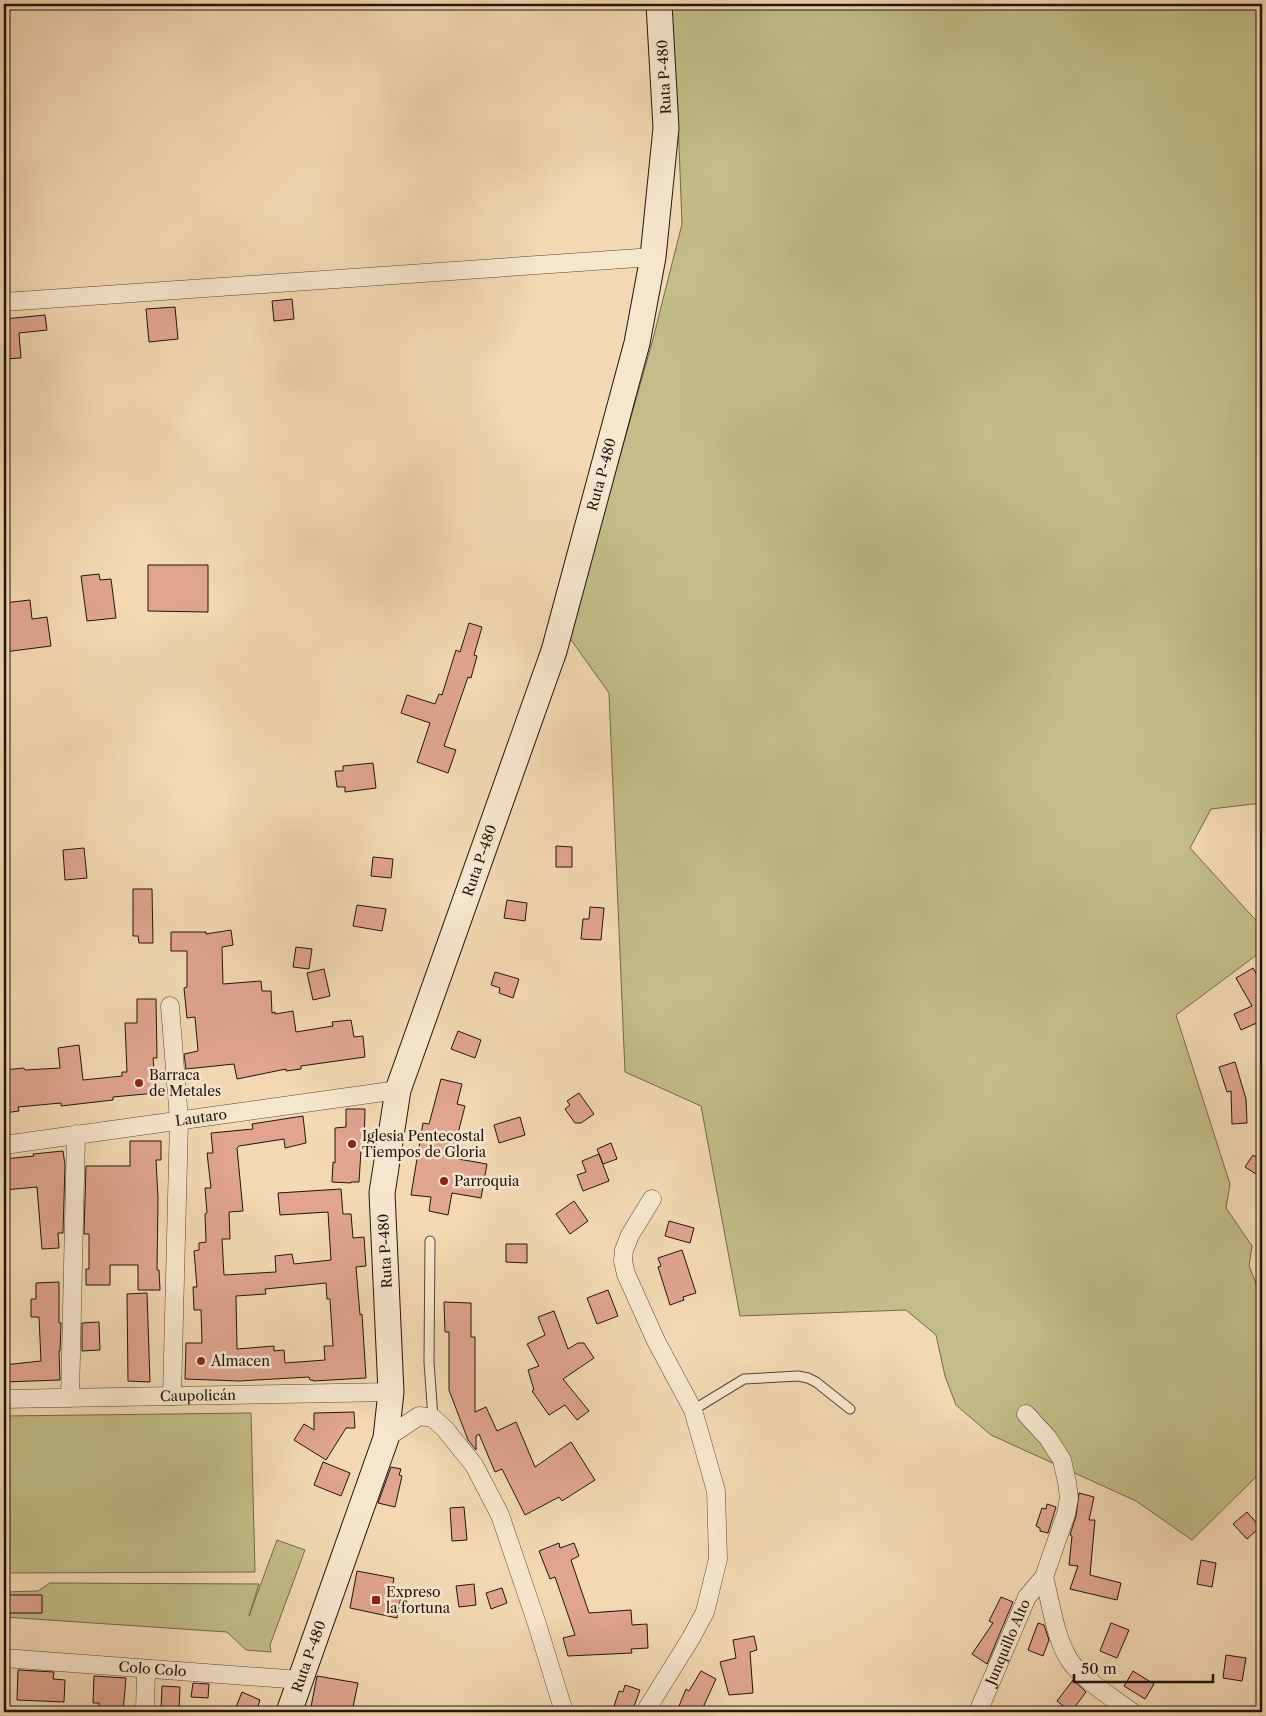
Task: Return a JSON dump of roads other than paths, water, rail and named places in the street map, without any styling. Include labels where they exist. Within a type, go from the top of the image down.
[{"type":"street","name":"Ruta P-480","points":[[289,1712],[386,1438],[391,1392],[382,1193],[398,1090],[554,651],[637,343],[653,257],[666,128],[659,4]]},
{"type":"street","points":[[4,302],[653,257]]},
{"type":"street","points":[[170,1006],[179,1120],[172,1396]]},
{"type":"street","name":"Lautaro","points":[[4,1144],[398,1090]]},
{"type":"street","points":[[70,1398],[76,1134]]},
{"type":"street","points":[[645,1712],[705,1612],[718,1558],[716,1491],[693,1410],[656,1341],[626,1274],[623,1261],[624,1250],[630,1235],[652,1199]]},
{"type":"street","name":"Caupolicán","points":[[4,1400],[391,1392]]},
{"type":"street","name":"Junquillo Alto","points":[[978,1712],[1027,1597],[1044,1577],[1066,1514],[1069,1498],[1062,1460],[1048,1438],[1026,1414]]},
{"type":"street","points":[[386,1438],[418,1416],[433,1418],[445,1429],[474,1465],[500,1515],[564,1712]]},
{"type":"street","name":"Junquillo Alto","points":[[1044,1577],[1058,1633],[1067,1657],[1079,1672],[1132,1712]]},
{"type":"street","name":"Colo Colo","points":[[4,1658],[301,1680]]},
{"type":"street","points":[[145,1712],[146,1669]]},
{"type":"lane","points":[[430,1241],[429,1362],[433,1418]]},
{"type":"lane","points":[[693,1410],[744,1379],[798,1376],[816,1382],[850,1409]]},
{"type":"place","name":"Barraca de Metales","points":[[139,1083]]},
{"type":"place","name":"Iglesia Pentecostal Tiempos de Gloria","points":[[352,1144]]},
{"type":"place","name":"Parroquia","points":[[444,1181]]},
{"type":"place","name":"Almacen","points":[[201,1361]]},
{"type":"place","name":"Expreso la fortuna","points":[[376,1600]]}]
